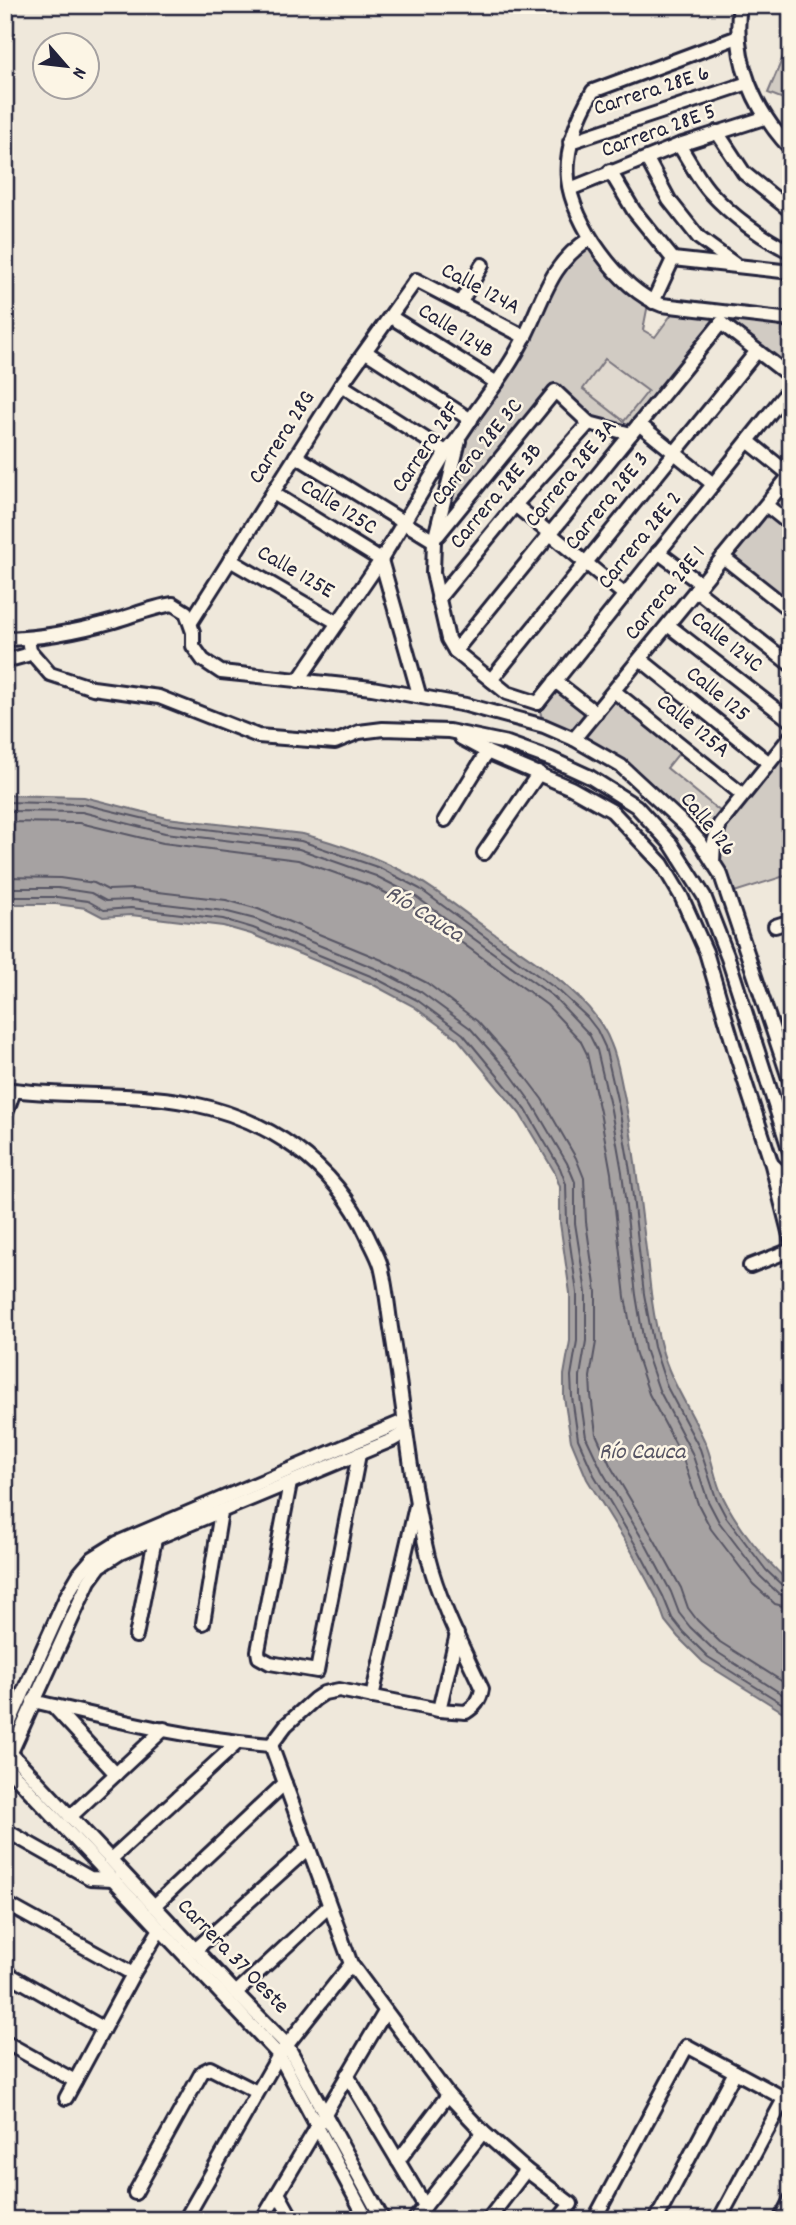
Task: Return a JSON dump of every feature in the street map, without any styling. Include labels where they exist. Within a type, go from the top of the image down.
[{"type":"street","points":[[740,5],[738,37],[748,83],[764,118],[791,149]]},
{"type":"street","points":[[738,37],[598,88],[590,97],[570,142],[567,177],[589,239],[617,272],[653,302],[721,317],[791,320]]},
{"type":"street","name":"Carrera 28E 6","points":[[570,142],[748,83]]},
{"type":"street","name":"Carrera 28E 5","points":[[570,189],[679,145],[764,118]]},
{"type":"street","points":[[717,132],[744,173],[791,211]]},
{"type":"street","points":[[679,145],[709,191],[746,224],[791,252]]},
{"type":"street","points":[[647,159],[669,200],[699,238],[736,265]]},
{"type":"street","points":[[610,172],[634,211],[673,259],[791,272]]},
{"type":"street","name":"Carrera 28F","points":[[298,681],[381,559],[446,452],[459,441],[497,383],[525,337],[542,296],[559,265],[573,249],[589,239]]},
{"type":"street","points":[[653,302],[673,259]]},
{"type":"street","points":[[461,302],[482,265]]},
{"type":"street","name":"Calle 124A","points":[[416,280],[525,337]]},
{"type":"street","name":"Carrera 28G","points":[[191,622],[341,385],[416,280]]},
{"type":"street","name":"Calle 124B","points":[[391,317],[497,383]]},
{"type":"street","points":[[721,317],[757,351],[791,377]]},
{"type":"street","name":"Carrera 28E 3A","points":[[455,651],[635,429],[721,317]]},
{"type":"street","name":"Carrera 28E 3","points":[[491,680],[757,351]]},
{"type":"street","points":[[366,352],[471,420]]},
{"type":"street","points":[[341,385],[446,452]]},
{"type":"street","name":"Carrera 28E 2","points":[[538,703],[791,387]]},
{"type":"street","name":"Carrera 28E 3C","points":[[434,541],[555,391],[589,423]]},
{"type":"street","points":[[589,423],[635,429],[675,453],[713,484]]},
{"type":"street","name":"Carrera 28E 3B","points":[[438,600],[515,505],[589,423]]},
{"type":"street","points":[[748,440],[790,475]]},
{"type":"street","points":[[459,441],[434,541],[433,573],[448,639],[455,651],[507,693],[538,703],[544,726]]},
{"type":"street","points":[[296,456],[434,541]]},
{"type":"street","name":"Carrera 28E 1","points":[[574,739],[790,475]]},
{"type":"street","name":"Calle 125C","points":[[273,493],[381,559]]},
{"type":"street","points":[[515,505],[625,595]]},
{"type":"street","points":[[766,505],[791,525]]},
{"type":"street","points":[[658,552],[791,665]]},
{"type":"street","points":[[723,557],[791,611]]},
{"type":"street","name":"Calle 125E","points":[[230,559],[338,623]]},
{"type":"street","points":[[381,559],[419,694]]},
{"type":"street","points":[[5,639],[29,645],[173,604],[186,612],[191,622]]},
{"type":"street","name":"Calle 126","points":[[191,622],[193,646],[203,660],[221,672],[419,694],[466,705],[544,726],[574,739],[621,766],[687,827],[713,862],[728,894],[791,1084]]},
{"type":"street","name":"Calle 124C","points":[[668,625],[791,721]]},
{"type":"street","points":[[5,661],[26,655],[29,645]]},
{"type":"street","points":[[29,645],[39,664],[50,674],[93,688],[159,697],[258,736],[335,742],[359,732],[383,729],[449,732],[507,743],[551,759],[590,777],[636,806],[671,844],[704,897],[728,958],[791,1155]]},
{"type":"street","name":"Calle 125","points":[[640,659],[769,763]]},
{"type":"street","points":[[555,681],[596,713]]},
{"type":"street","name":"Calle 125A","points":[[614,691],[743,795]]},
{"type":"street","points":[[449,732],[612,811],[662,864],[681,896],[706,952],[772,1165],[791,1240]]},
{"type":"street","points":[[713,862],[714,842],[720,824],[791,737]]},
{"type":"street","points":[[445,820],[486,752]]},
{"type":"street","points":[[484,853],[538,773]]},
{"type":"street","points":[[687,827],[704,829],[720,824]]},
{"type":"street","points":[[775,926],[791,921]]},
{"type":"street","points":[[5,1115],[10,1090],[128,1096],[190,1103],[247,1121],[286,1139],[317,1164],[357,1213],[380,1265],[403,1394],[405,1426],[417,1501],[429,1560],[457,1634],[482,1689],[481,1696],[466,1712],[439,1710],[339,1690],[324,1693],[286,1725],[271,1745]]},
{"type":"street","points":[[772,1165],[791,1182]]},
{"type":"street","points":[[750,1266],[791,1250]]},
{"type":"street","points":[[6,1759],[100,1566],[120,1553],[392,1440],[405,1426]]},
{"type":"street","points":[[5,1733],[67,1595],[93,1558],[117,1544],[405,1426]]},
{"type":"street","points":[[290,1483],[258,1651],[259,1657],[270,1663],[317,1671],[359,1454]]},
{"type":"street","points":[[372,1697],[417,1501]]},
{"type":"street","points":[[203,1623],[221,1512]]},
{"type":"street","points":[[136,1636],[155,1539]]},
{"type":"street","points":[[439,1710],[457,1634]]},
{"type":"street","points":[[33,1701],[164,1729],[271,1745]]},
{"type":"street","points":[[53,1706],[116,1774]]},
{"type":"street","points":[[70,1817],[164,1729]]},
{"type":"street","points":[[111,1860],[238,1742]]},
{"type":"street","points":[[271,1745],[351,1964],[448,2095],[483,2132],[526,2170],[571,2204],[558,2220]]},
{"type":"street","name":"Carrera 37 Oeste","points":[[6,1759],[70,1817],[111,1860],[236,1993],[283,2050],[325,2113],[383,2220]]},
{"type":"street","name":"Carrera 37 Oeste","points":[[6,1759],[160,1929],[283,2050],[318,2129],[367,2220]]},
{"type":"street","points":[[153,1906],[285,1783]]},
{"type":"street","points":[[5,1830],[90,1878],[114,1879]]},
{"type":"street","points":[[195,1950],[308,1848]]},
{"type":"street","points":[[5,1903],[133,1974]]},
{"type":"street","points":[[236,1993],[328,1907]]},
{"type":"street","points":[[66,2098],[160,1929]]},
{"type":"street","points":[[185,2220],[283,2050],[351,1964]]},
{"type":"street","points":[[5,1972],[103,2028]]},
{"type":"street","points":[[262,2220],[385,2012]]},
{"type":"street","points":[[5,2042],[75,2081]]},
{"type":"street","points":[[594,2220],[688,2046],[788,2100],[719,2220]]},
{"type":"street","points":[[135,2193],[202,2072],[210,2067],[257,2092]]},
{"type":"street","points":[[656,2220],[735,2072]]},
{"type":"street","points":[[347,2075],[425,2206]]},
{"type":"street","points":[[398,2161],[448,2095]]},
{"type":"street","points":[[414,2220],[483,2132]]},
{"type":"street","points":[[488,2220],[526,2170]]},
{"type":"street","points":[[278,2193],[293,2220]]},
{"type":"street","points":[[780,2220],[791,2199]]},
{"type":"shaded area","points":[[791,38],[791,102],[768,93]]},
{"type":"shaded area","points":[[589,239],[649,299],[643,330],[655,337],[677,307],[791,320],[791,377],[721,323],[631,434],[589,423],[556,392],[434,541],[459,441],[497,383],[542,296]],"holes":[[[605,359],[648,391],[624,421],[583,389]]]},
{"type":"shaded area","points":[[605,359],[648,391],[624,422],[583,389]]},
{"type":"shaded area","points":[[766,505],[791,525],[791,611],[723,557]]},
{"type":"shaded area","points":[[555,681],[596,713],[614,691],[684,747],[667,768],[726,816],[791,738],[791,874],[728,894],[713,862],[719,824],[695,829],[621,766],[544,726],[538,703]]},
{"type":"water","name":"Río Cauca","points":[[5,795],[84,797],[167,818],[303,834],[353,850],[402,871],[436,891],[541,966],[590,1010],[611,1044],[619,1069],[634,1156],[654,1313],[665,1360],[707,1447],[718,1485],[729,1509],[753,1544],[791,1584],[791,1717],[703,1662],[678,1637],[665,1621],[657,1599],[632,1552],[587,1479],[571,1441],[564,1397],[564,1375],[570,1341],[570,1293],[560,1223],[560,1187],[554,1171],[520,1114],[458,1039],[413,1006],[370,983],[251,934],[223,926],[131,915],[103,917],[86,908],[56,904],[5,904]]}]
